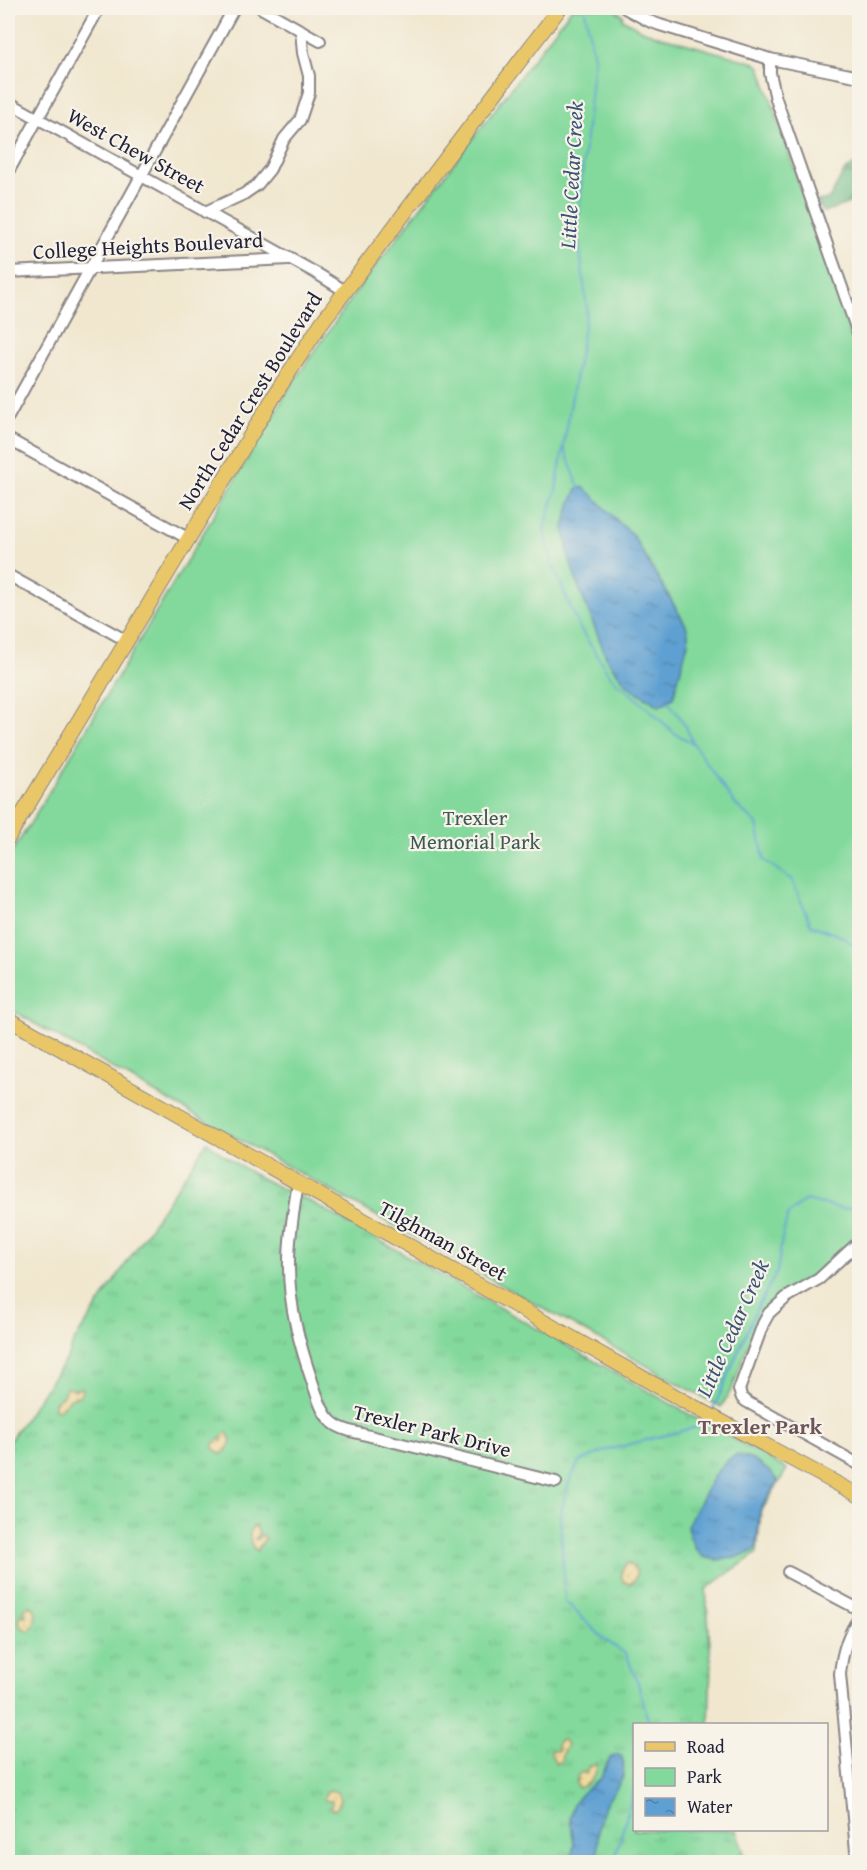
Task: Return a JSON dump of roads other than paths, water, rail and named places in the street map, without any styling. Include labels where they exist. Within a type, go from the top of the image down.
[{"type":"main road","name":"North Cedar Crest Boulevard","points":[[8,838],[281,385],[322,322],[560,8]]},
{"type":"main road","name":"Tilghman Street","points":[[8,1019],[691,1405],[860,1496]]},
{"type":"street","points":[[8,172],[99,8]]},
{"type":"street","points":[[8,417],[234,8]]},
{"type":"street","points":[[261,8],[320,41]]},
{"type":"street","points":[[625,8],[655,23],[770,59],[860,77]]},
{"type":"street","points":[[205,212],[244,194],[257,185],[270,169],[284,140],[300,120],[309,93],[309,76],[303,53],[301,30]]},
{"type":"street","points":[[770,59],[770,73],[776,99],[860,339]]},
{"type":"street","name":"West Chew Street","points":[[8,102],[345,291]]},
{"type":"street","points":[[245,234],[256,248],[258,261]]},
{"type":"street","name":"College Heights Boulevard","points":[[8,272],[291,259]]},
{"type":"street","points":[[8,439],[189,539]]},
{"type":"street","points":[[8,574],[127,641]]},
{"type":"street","name":"Trexler Park Drive","points":[[298,1183],[288,1258],[289,1288],[295,1325],[305,1362],[321,1407],[331,1422],[350,1431],[556,1482]]},
{"type":"street","points":[[860,1241],[819,1279],[787,1297],[769,1313],[739,1387],[740,1395],[747,1402],[860,1465]]},
{"type":"street","points":[[788,1572],[860,1610]]},
{"type":"street","points":[[857,1863],[840,1674],[844,1647],[860,1617]]},
{"type":"water","points":[[583,487],[632,534],[686,625],[688,643],[673,698],[659,706],[628,686],[608,661],[579,588],[569,558],[564,527],[577,489]]},
{"type":"water","points":[[736,1455],[759,1464],[778,1481],[760,1510],[756,1550],[735,1558],[717,1560],[703,1557],[696,1550],[689,1535],[688,1524],[713,1477],[725,1462]]},
{"type":"water","points":[[615,1755],[622,1757],[623,1774],[618,1787],[602,1812],[599,1824],[598,1862],[571,1862],[574,1843],[570,1818],[573,1804],[582,1793],[600,1779],[610,1758]]},
{"type":"waterway","name":"Little Cedar Creek","points":[[585,11],[594,58],[578,232],[587,309],[556,490],[544,529],[552,563],[579,627],[611,677],[674,733],[693,743],[734,803],[757,824],[764,860],[792,880],[811,925],[843,937],[860,950]]},
{"type":"waterway","name":"Little Cedar Creek","points":[[564,448],[580,490]]},
{"type":"waterway","name":"Little Cedar Creek","points":[[667,700],[682,720],[693,743]]},
{"type":"waterway","name":"Little Cedar Creek","points":[[713,1410],[758,1306],[777,1272],[788,1215],[805,1200],[844,1209],[860,1205]]},
{"type":"waterway","name":"Little Cedar Creek","points":[[649,1723],[638,1683],[626,1654],[605,1640],[565,1601],[560,1516],[569,1482],[579,1462],[607,1450],[705,1425],[708,1421]]},
{"type":"waterway","name":"Little Cedar Creek","points":[[614,1862],[633,1793]]},
{"type":"district","name":"Trexler Park","points":[[760,1426]]},
{"type":"park label","name":"Trexler Memorial Park","points":[[475,830]]}]
